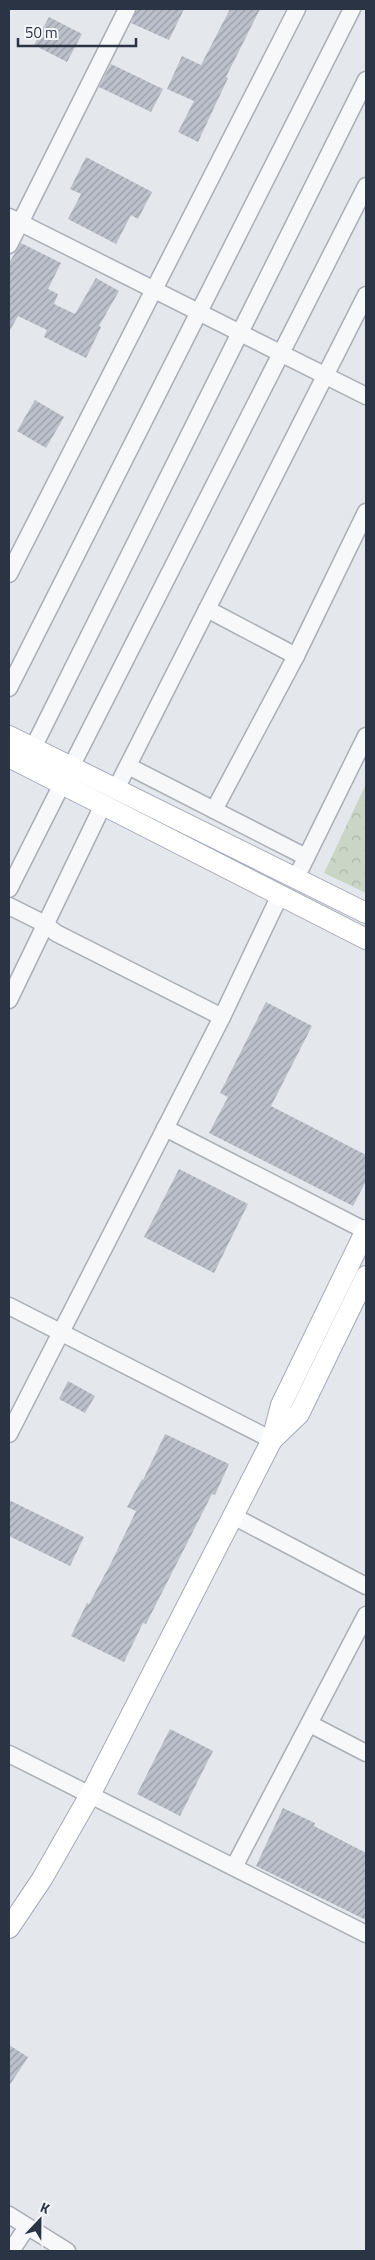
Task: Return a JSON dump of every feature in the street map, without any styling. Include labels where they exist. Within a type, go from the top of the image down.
[{"type":"main road","points":[[9,736],[32,748],[103,805],[366,939]]},
{"type":"main road","points":[[11,763],[66,775],[116,789],[366,913]]},
{"type":"main road","points":[[9,1928],[42,1880],[90,1795],[272,1440],[282,1404],[366,1231]]},
{"type":"main road","points":[[272,1440],[299,1414],[366,1276]]},
{"type":"street","points":[[9,245],[14,220],[127,9]]},
{"type":"street","points":[[9,574],[297,9]]},
{"type":"street","points":[[9,688],[352,9]]},
{"type":"street","points":[[32,748],[366,80]]},
{"type":"street","points":[[9,889],[366,186]]},
{"type":"street","points":[[14,220],[366,396]]},
{"type":"street","points":[[116,789],[366,295]]},
{"type":"street","points":[[214,810],[296,656],[366,512]]},
{"type":"street","points":[[207,609],[296,656]]},
{"type":"street","points":[[296,878],[366,736]]},
{"type":"street","points":[[128,766],[306,857]]},
{"type":"street","points":[[9,1000],[103,805]]},
{"type":"street","points":[[9,1434],[222,1017],[280,895]]},
{"type":"street","points":[[9,906],[45,924],[56,934],[222,1017]]},
{"type":"street","points":[[165,1128],[366,1231]]},
{"type":"street","points":[[9,1306],[272,1440]]},
{"type":"street","points":[[233,1516],[366,1586]]},
{"type":"street","points":[[234,1867],[366,1615]]},
{"type":"street","points":[[310,1724],[366,1754]]},
{"type":"street","points":[[9,1754],[366,1934]]},
{"type":"street","points":[[9,2215],[67,2251]]},
{"type":"street","points":[[11,2251],[27,2227]]},
{"type":"green space","points":[[366,784],[366,893],[324,873]]},
{"type":"building","points":[[137,9],[184,9],[169,40],[131,23]]},
{"type":"building","points":[[230,9],[260,9],[226,77],[228,78],[198,142],[178,132],[194,101],[167,89],[182,56],[201,65]]},
{"type":"building","points":[[49,17],[82,34],[67,62],[34,45]]},
{"type":"building","points":[[111,64],[163,89],[151,112],[99,87]]},
{"type":"building","points":[[86,157],[152,192],[138,219],[131,215],[116,244],[68,219],[81,194],[70,189]]},
{"type":"building","points":[[21,243],[61,263],[48,289],[58,294],[54,304],[75,314],[96,278],[119,291],[99,326],[101,327],[86,358],[44,337],[47,330],[18,316],[9,332],[9,263]]},
{"type":"building","points":[[35,400],[64,417],[46,448],[17,431]]},
{"type":"building","points":[[266,1002],[312,1026],[271,1106],[366,1155],[366,1181],[353,1206],[209,1133],[228,1097],[220,1093]]},
{"type":"building","points":[[179,1169],[248,1204],[214,1273],[144,1237]]},
{"type":"building","points":[[68,1381],[95,1396],[85,1413],[59,1399]]},
{"type":"building","points":[[165,1434],[229,1464],[215,1495],[212,1494],[146,1624],[143,1623],[124,1662],[71,1636],[87,1603],[89,1604],[111,1563],[136,1511],[127,1507],[143,1480]]},
{"type":"building","points":[[9,1500],[84,1537],[70,1566],[9,1536]]},
{"type":"building","points":[[170,1729],[213,1751],[180,1816],[137,1794]]},
{"type":"building","points":[[283,1808],[315,1823],[314,1826],[366,1853],[366,1920],[256,1866]]},
{"type":"building","points":[[9,2045],[28,2057],[9,2086]]}]
